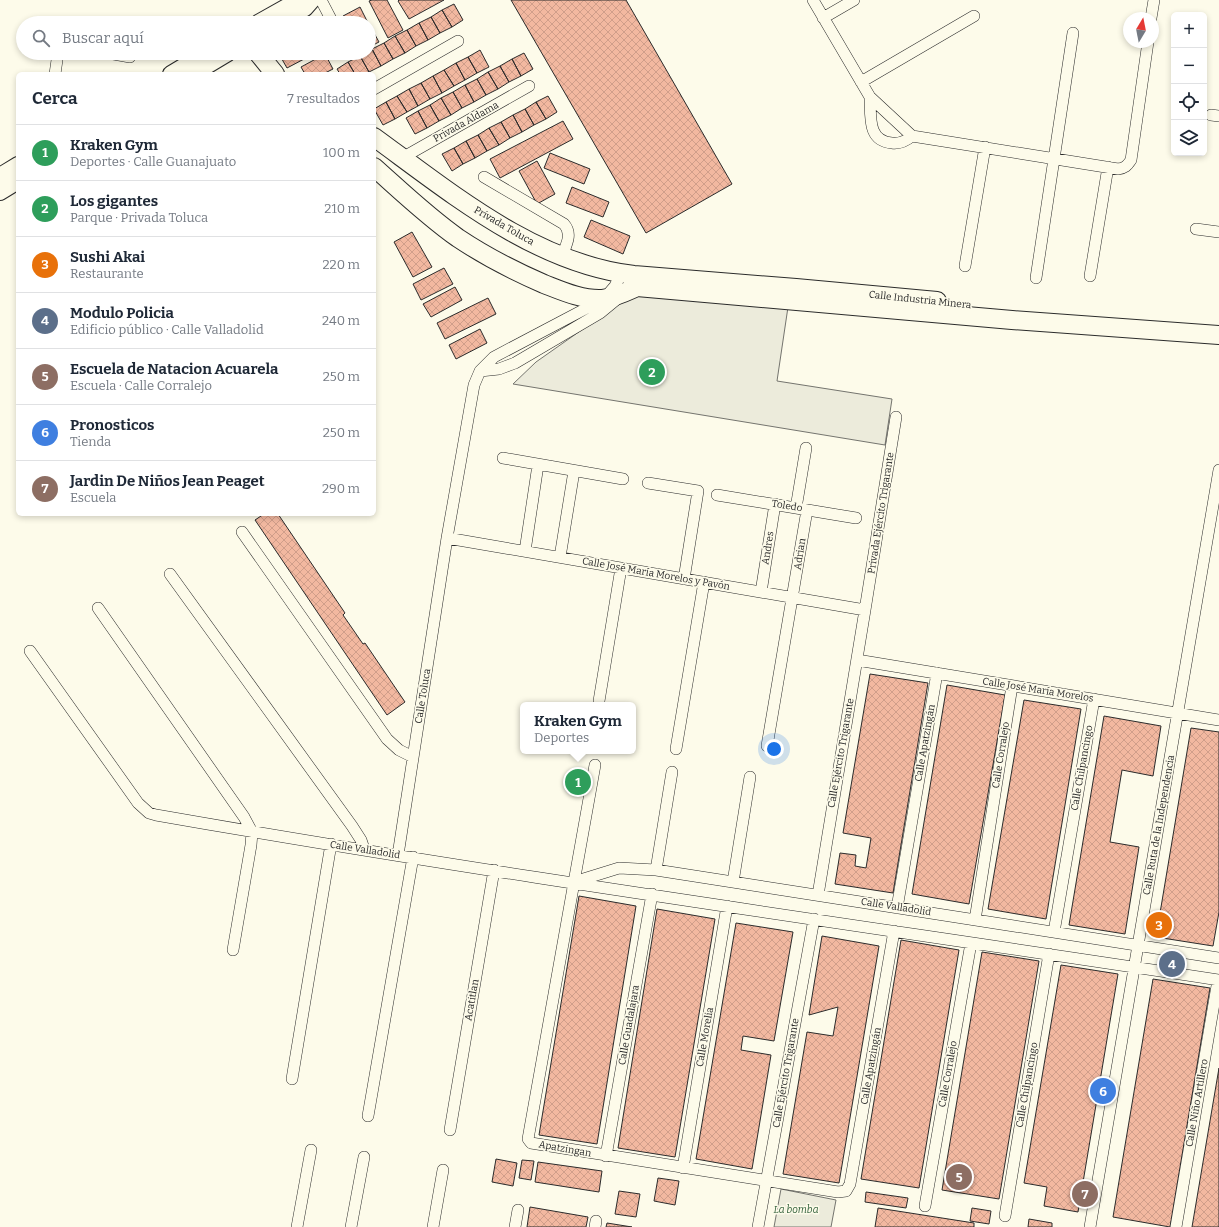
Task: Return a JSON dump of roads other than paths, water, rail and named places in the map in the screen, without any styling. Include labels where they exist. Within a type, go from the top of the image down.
[{"type":"main road","points":[[273,16],[303,2]]},
{"type":"main road","points":[[287,16],[303,2]]},
{"type":"main road","points":[[174,72],[194,60]]},
{"type":"main road","points":[[196,72],[216,60]]},
{"type":"main road","points":[[264,60],[273,72]]},
{"type":"main road","name":"Privada Toluca","points":[[376,138],[474,209],[522,238],[562,256],[592,267],[627,274]]},
{"type":"main road","points":[[0,176],[16,166]]},
{"type":"main road","points":[[376,169],[457,238],[519,273],[564,292],[587,298],[604,299],[624,293]]},
{"type":"main road","points":[[0,192],[16,182]]},
{"type":"main road","name":"Calle Industria Minera","points":[[627,274],[796,288],[970,305],[1219,325]]},
{"type":"main road","name":"Calle Industria Minera","points":[[624,293],[637,287],[1012,320],[1219,335]]},
{"type":"street","points":[[321,0],[329,16]]},
{"type":"street","points":[[813,0],[870,97],[912,136],[1118,169],[1124,168],[1131,160],[1147,48]]},
{"type":"street","points":[[823,18],[854,0]]},
{"type":"street","points":[[1152,12],[1154,0]]},
{"type":"street","points":[[861,82],[974,16]]},
{"type":"street","points":[[1036,278],[1073,33]]},
{"type":"street","points":[[376,88],[458,41]]},
{"type":"street","points":[[55,72],[57,60]]},
{"type":"street","name":"Privada Aldama","points":[[402,158],[529,86]]},
{"type":"street","points":[[870,97],[872,127],[875,135],[879,139],[887,143],[896,143],[908,140],[912,136]]},
{"type":"street","points":[[965,266],[985,147]]},
{"type":"street","points":[[1090,276],[1108,167]]},
{"type":"street","points":[[484,177],[564,224],[569,235],[562,256]]},
{"type":"street","points":[[1196,229],[1219,232]]},
{"type":"street","points":[[447,538],[474,385],[480,371],[494,357],[505,350],[604,299],[627,274],[631,282],[624,293],[600,313],[515,364],[499,369],[480,371]]},
{"type":"street","name":"Privada Ejército Trigarante","points":[[866,610],[896,417]]},
{"type":"street","name":"Adrian","points":[[767,746],[793,598],[802,509],[806,448]]},
{"type":"street","points":[[503,458],[623,479]]},
{"type":"street","points":[[525,551],[538,464]]},
{"type":"street","name":"Calle Ruta de la Independencia","points":[[1090,1227],[1219,470]]},
{"type":"street","points":[[560,557],[574,471]]},
{"type":"street","points":[[648,483],[698,491],[684,579]]},
{"type":"street","name":"Toledo","points":[[717,495],[856,518]]},
{"type":"street","name":"Andres","points":[[761,592],[775,504]]},
{"type":"street","points":[[242,532],[387,739],[399,750],[413,757]]},
{"type":"street","name":"Calle José María Morelos y Pavón","points":[[447,538],[866,610]]},
{"type":"street","name":"Calle Toluca","points":[[398,855],[447,538]]},
{"type":"street","points":[[599,701],[620,568]]},
{"type":"street","points":[[170,574],[352,826],[361,840],[364,849]]},
{"type":"street","points":[[676,749],[704,582]]},
{"type":"street","points":[[98,608],[244,817],[252,832],[233,950]]},
{"type":"street","name":"Calle Ejército Trigarante","points":[[818,895],[866,610]]},
{"type":"street","name":"Calle Valladolid","points":[[30,651],[138,803],[149,812],[156,815],[252,832],[494,870],[1219,980]]},
{"type":"street","name":"Calle José María Morelos","points":[[857,660],[1219,720]]},
{"type":"street","name":"Calle Apatzingán","points":[[897,908],[937,673]]},
{"type":"street","name":"Calle Corralejo","points":[[975,920],[1012,686]]},
{"type":"street","name":"Calle Chilpancingo","points":[[1054,932],[1094,699]]},
{"type":"street","points":[[574,882],[595,765]]},
{"type":"street","points":[[656,870],[672,772]]},
{"type":"street","points":[[733,882],[750,777]]},
{"type":"street","points":[[292,1079],[331,844]]},
{"type":"street","points":[[368,1116],[413,857]]},
{"type":"street","name":"Calle Valladolid","points":[[574,882],[619,868],[656,870],[1219,958]]},
{"type":"street","name":"Acatitlan","points":[[450,1130],[494,870]]},
{"type":"street","name":"Apatzingan","points":[[574,882],[528,1139],[531,1143],[766,1182],[838,1192]]},
{"type":"street","name":"Calle Guadalajara","points":[[606,1156],[652,894]]},
{"type":"street","name":"Calle Morelia","points":[[683,1168],[727,906]]},
{"type":"street","name":"Calle Ejército Trigarante","points":[[758,1227],[814,919]]},
{"type":"street","name":"Calle Apatzingán","points":[[838,1192],[846,1191],[850,1184],[894,931]]},
{"type":"street","name":"Calle Corralejo","points":[[925,1206],[971,943]]},
{"type":"street","name":"Calle Chilpancingo","points":[[1005,1216],[1049,954]]},
{"type":"street","name":"Calle Niño Artillero","points":[[1176,1227],[1219,980]]},
{"type":"street","points":[[297,1227],[311,1150]]},
{"type":"street","points":[[351,1227],[364,1157]]},
{"type":"street","points":[[433,1227],[442,1170]]},
{"type":"street","points":[[515,1227],[518,1210]]},
{"type":"place","name":"Los gigantes","points":[[652,372]]},
{"type":"place","name":"Kraken Gym","points":[[578,782]]},
{"type":"place","name":"Sushi Akai","points":[[1159,925]]},
{"type":"place","name":"Modulo Policia","points":[[1172,964]]},
{"type":"place","name":"Pronosticos","points":[[1103,1091]]},
{"type":"place","name":"Escuela de Natacion Acuarela","points":[[959,1177]]},
{"type":"place","name":"Jardin De Niños Jean Peaget","points":[[1085,1194]]},
{"type":"park label","name":"La bomba","points":[[796,1210]]}]
